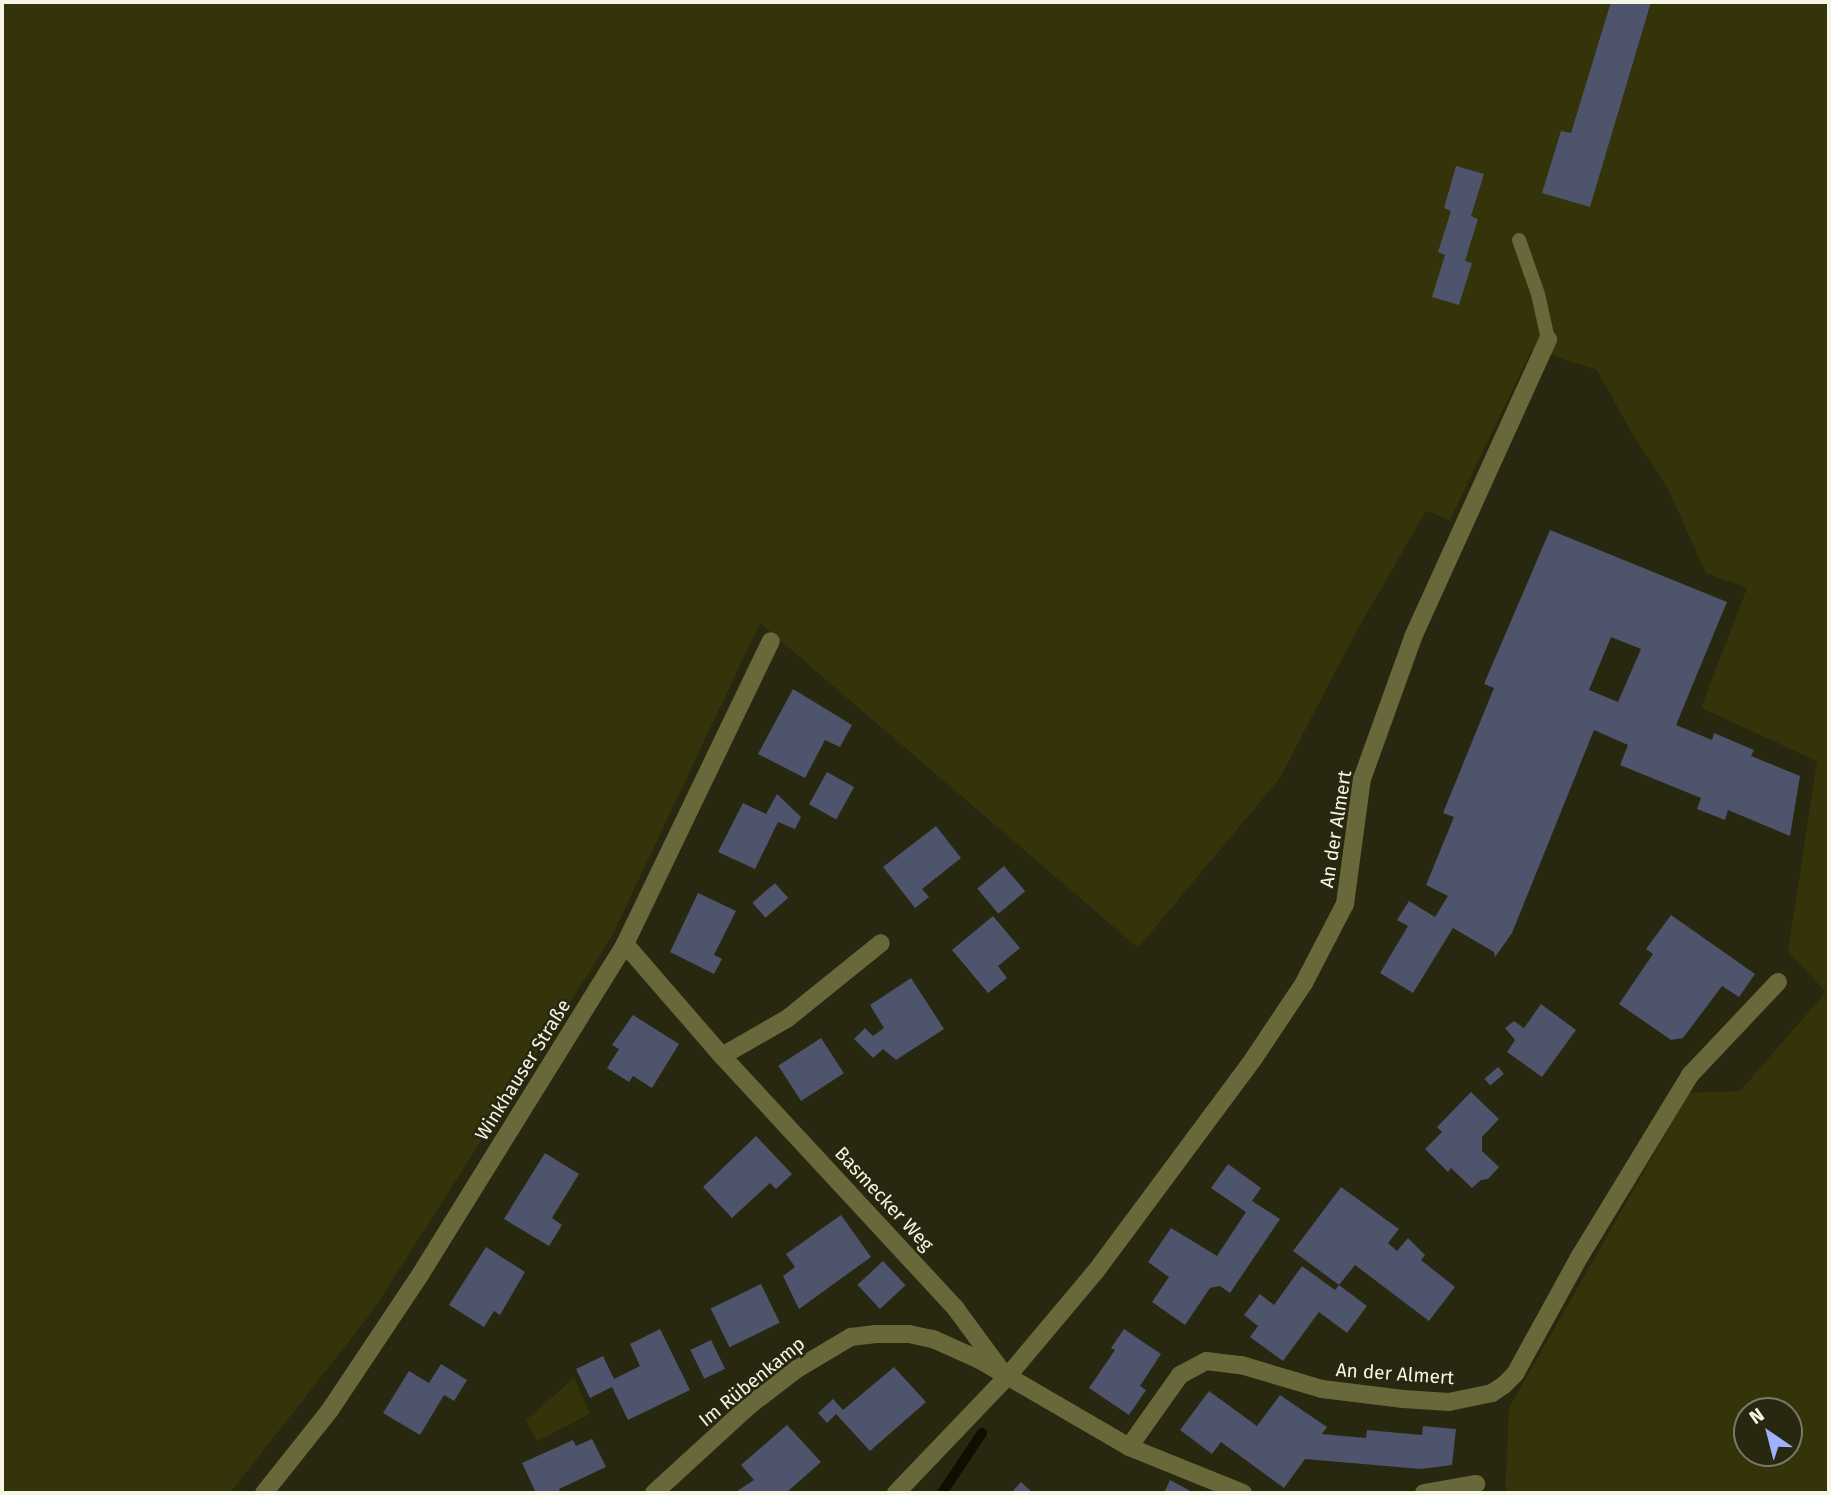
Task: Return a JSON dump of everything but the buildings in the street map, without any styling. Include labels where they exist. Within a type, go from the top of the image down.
[{"type":"street","name":"An der Almert","points":[[896,1493],[1007,1377],[1096,1271],[1254,1058],[1304,984],[1345,904],[1362,779],[1413,637],[1548,340]]},
{"type":"street","name":"Winkhauser Straße","points":[[264,1493],[330,1410],[420,1275],[625,944],[771,641]]},
{"type":"street","points":[[722,1056],[788,1018],[881,943]]},
{"type":"street","name":"Basmecker Weg","points":[[625,944],[722,1056],[957,1309],[1007,1377]]},
{"type":"street","name":"An der Almert","points":[[1129,1447],[1180,1375],[1206,1361],[1241,1365],[1322,1390],[1392,1398],[1449,1402],[1485,1395],[1504,1385],[1516,1374],[1580,1256],[1690,1075],[1778,982]]},
{"type":"street","name":"Im Rübenkamp","points":[[654,1493],[781,1380],[824,1351],[851,1337],[909,1334],[933,1339],[978,1359],[1007,1377]]},
{"type":"street","points":[[1007,1377],[1129,1447],[1243,1493]]},
{"type":"street","points":[[1424,1493],[1476,1484]]},
{"type":"lane","points":[[1519,240],[1538,294],[1548,340]]},
{"type":"shaded area","points":[[2,2],[1829,2],[1829,1493],[1505,1493],[1509,1408],[1689,1093],[1740,1091],[1826,992],[1788,952],[1817,761],[1701,708],[1747,588],[1706,573],[1667,487],[1631,432],[1597,370],[1532,349],[1450,520],[1426,511],[1355,634],[1280,778],[1138,948],[760,623],[611,938],[372,1312],[230,1493],[2,1493]]},
{"type":"shaded area","points":[[574,1378],[590,1414],[537,1441],[526,1420]]},
{"type":"waterway","points":[[942,1493],[982,1433]]}]
